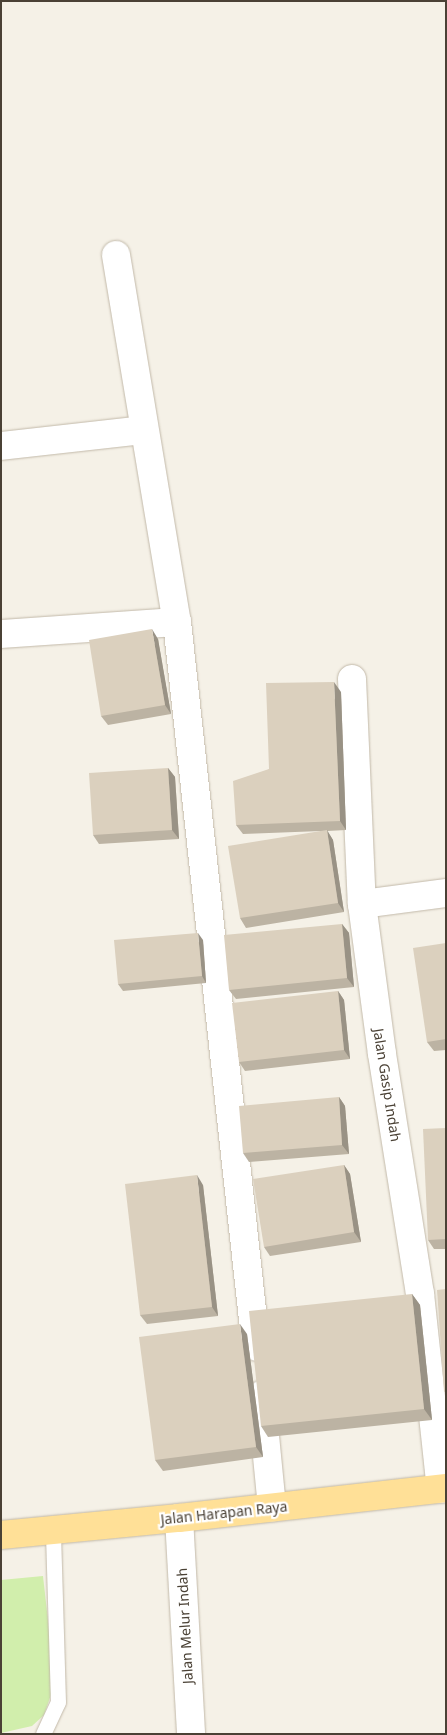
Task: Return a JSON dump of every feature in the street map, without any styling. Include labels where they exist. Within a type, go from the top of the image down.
[{"type":"main road","name":"Jalan Harapan Raya","points":[[1,1535],[444,1489]]},
{"type":"street","points":[[116,255],[177,622],[216,970],[272,1508]]},
{"type":"street","points":[[1,446],[144,430]]},
{"type":"street","points":[[1,634],[177,622]]},
{"type":"street","name":"Jalan Gasip Indah","points":[[352,679],[362,904],[382,1054],[420,1294],[444,1489]]},
{"type":"street","points":[[362,904],[446,892]]},
{"type":"street","name":"Jalan Melur Indah","points":[[179,1518],[191,1734]]},
{"type":"lane","points":[[43,1734],[58,1702],[53,1530]]},
{"type":"green space","points":[[43,1576],[55,1683],[44,1715],[32,1726],[1,1733],[1,1580]]},
{"type":"building","points":[[152,629],[165,705],[101,716],[89,640]]},
{"type":"building","points":[[334,682],[340,821],[236,825],[233,781],[269,769],[266,683]]},
{"type":"building","points":[[168,768],[172,830],[93,835],[89,773]]},
{"type":"building","points":[[327,830],[338,903],[240,918],[228,846]]},
{"type":"building","points":[[342,924],[347,978],[229,990],[224,935]]},
{"type":"building","points":[[198,933],[202,976],[118,984],[114,940]]},
{"type":"building","points":[[446,943],[446,1039],[427,1042],[413,948]]},
{"type":"building","points":[[338,991],[344,1050],[239,1062],[232,1003]]},
{"type":"building","points":[[339,1097],[342,1145],[243,1153],[239,1106]]},
{"type":"building","points":[[446,1128],[446,1239],[428,1240],[423,1129]]},
{"type":"building","points":[[344,1165],[354,1232],[264,1247],[253,1179]]},
{"type":"building","points":[[197,1175],[212,1307],[140,1315],[125,1184]]},
{"type":"building","points":[[446,1289],[446,1391],[444,1392],[437,1290]]},
{"type":"building","points":[[412,1294],[424,1409],[261,1426],[249,1311]]},
{"type":"building","points":[[240,1324],[256,1447],[155,1460],[139,1337]]}]
